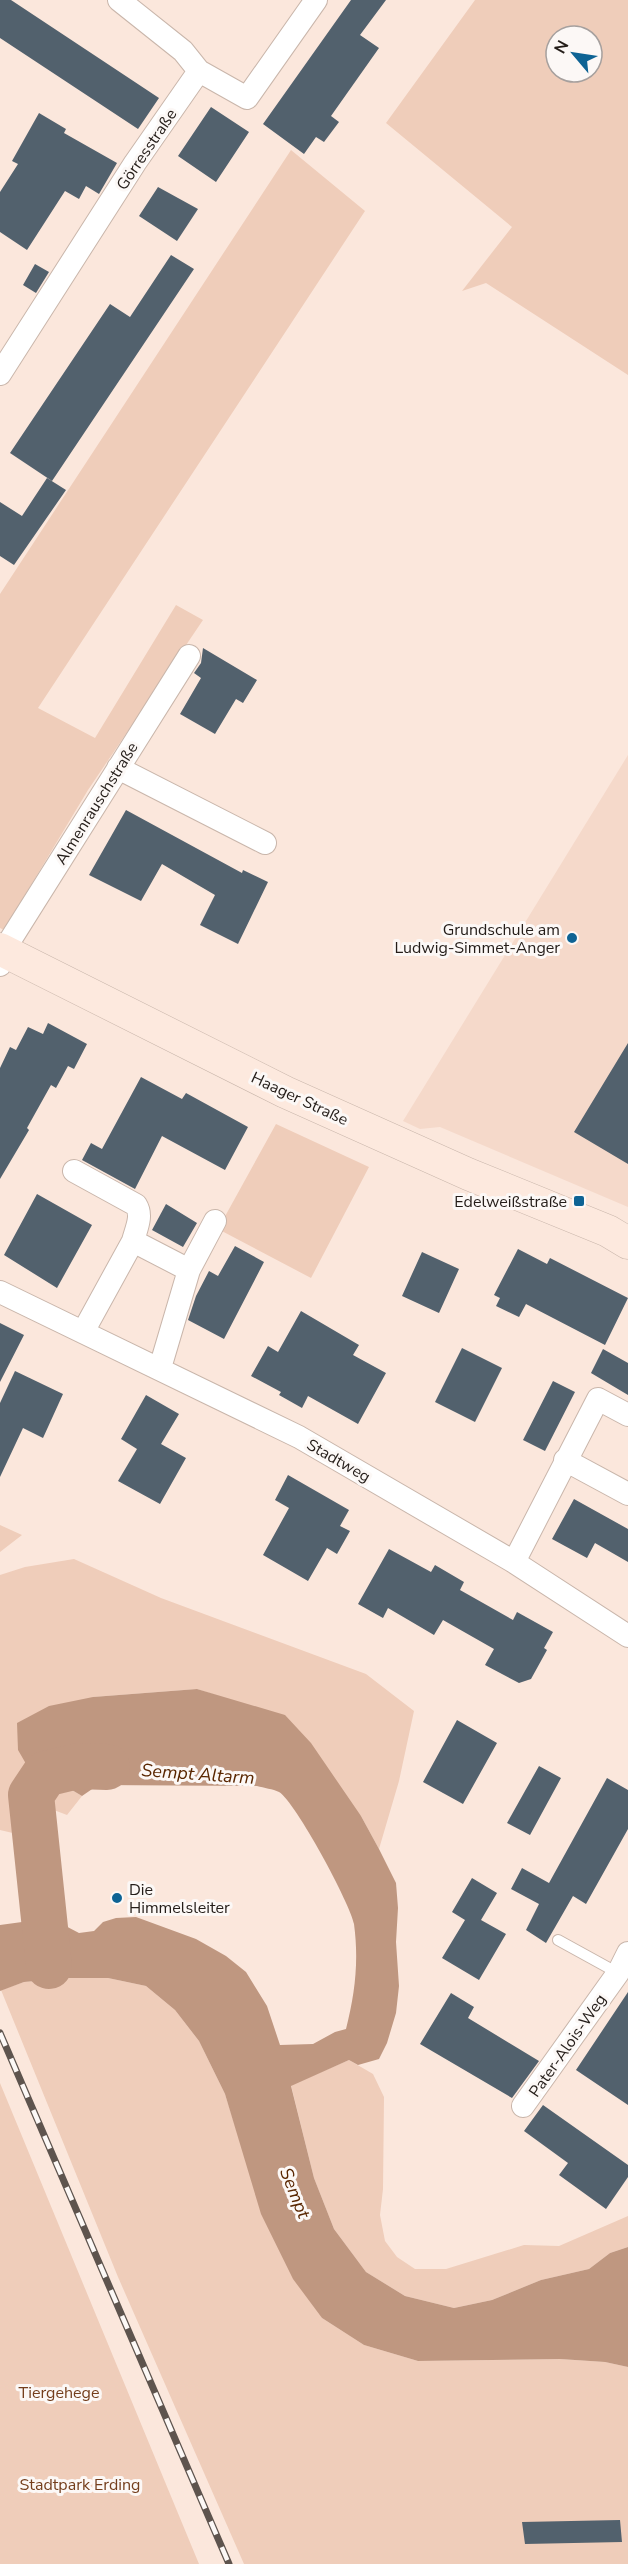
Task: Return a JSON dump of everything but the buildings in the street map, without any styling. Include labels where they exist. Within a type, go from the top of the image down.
[{"type":"street","points":[[119,0],[183,51],[199,71],[247,98],[316,0]]},
{"type":"street","name":"Görresstraße","points":[[0,374],[135,163],[199,71]]},
{"type":"street","name":"Almenrauschstraße","points":[[1,955],[189,656]]},
{"type":"street","points":[[118,768],[265,843]]},
{"type":"street","name":"Haager Straße","points":[[1,955],[285,1092],[468,1174],[621,1236]]},
{"type":"street","points":[[74,1171],[136,1205],[140,1217],[133,1241],[83,1332]]},
{"type":"street","points":[[160,1368],[189,1270],[216,1221]]},
{"type":"street","points":[[133,1241],[189,1270]]},
{"type":"street","name":"Stadtweg","points":[[0,1292],[299,1437],[514,1562],[628,1636]]},
{"type":"street","points":[[514,1562],[598,1399],[628,1415]]},
{"type":"street","points":[[565,1460],[628,1494]]},
{"type":"street","name":"Pater-Alois-Weg","points":[[524,2106],[618,1973],[628,1953]]},
{"type":"lane","points":[[558,1940],[618,1973]]},
{"type":"shaded area","name":"Grundschule am Ludwig-Simmet-Anger","points":[[628,755],[628,1207],[440,1127],[420,1129],[403,1121]]},
{"type":"green space","points":[[475,0],[628,0],[628,375],[486,283],[462,291],[512,227],[386,123]]},
{"type":"green space","points":[[291,150],[365,211],[38,708],[95,738],[176,605],[203,620],[88,790],[4,930],[0,928],[0,594]]},
{"type":"green space","points":[[276,1124],[369,1167],[311,1278],[218,1229]]},
{"type":"green space","points":[[0,1525],[22,1535],[0,1552]]},
{"type":"green space","points":[[74,1559],[161,1598],[366,1674],[414,1711],[399,1781],[379,1849],[361,1816],[240,1703],[197,1689],[93,1697],[29,1769],[45,1774],[82,1796],[67,1815],[17,1796],[27,1828],[17,1834],[0,1830],[0,1575],[25,1567]]},
{"type":"green space","points":[[69,1978],[108,1978],[146,1986],[175,2010],[199,2041],[225,2094],[243,2151],[322,2318],[364,2345],[418,2361],[560,2359],[605,2362],[628,2367],[628,2564],[244,2564],[118,2277],[1,1990],[24,1982]]},
{"type":"green space","points":[[349,2060],[373,2074],[384,2097],[383,2189],[380,2215],[385,2241],[397,2257],[415,2269],[446,2269],[524,2245],[559,2246],[628,2216],[628,2247],[610,2253],[589,2269],[541,2280],[492,2300],[454,2308],[405,2296],[366,2272],[334,2229],[314,2178],[291,2085]]},
{"type":"green space","name":"Stadtpark Erding","points":[[0,2083],[199,2564],[0,2564]]},
{"type":"water","name":"Sempt","points":[[197,1689],[285,1715],[311,1743],[361,1816],[396,1883],[399,1986],[396,2013],[387,2043],[379,2059],[358,2065],[349,2060],[291,2086],[314,2178],[334,2229],[366,2272],[405,2296],[454,2308],[492,2300],[541,2280],[589,2269],[610,2253],[628,2247],[628,2367],[605,2362],[560,2359],[418,2361],[364,2345],[322,2318],[293,2279],[261,2214],[225,2094],[199,2041],[175,2010],[146,1986],[108,1978],[69,1978],[24,1982],[0,1991],[0,1925],[44,1919],[58,1922],[79,1933],[94,1931],[103,1922],[116,1918],[136,1917],[196,1939],[226,1956],[246,1972],[267,2006],[280,2045],[313,2044],[335,2032],[346,2029],[355,1977],[356,1951],[351,1913],[309,1833],[287,1799],[279,1792],[257,1786],[98,1785],[82,1796],[45,1774],[29,1769],[18,1750],[17,1723],[49,1706],[93,1697]]},
{"type":"waterway","name":"Sempt Altarm","points":[[49,1966],[31,1795],[45,1774],[78,1766],[107,1767]]},
{"type":"railway","points":[[0,2033],[229,2564]]},
{"type":"place","name":"Grundschule am Ludwig-Simmet-Anger","points":[[572,938]]},
{"type":"place","name":"Edelweißstraße","points":[[579,1201]]},
{"type":"place","name":"Die Himmelsleiter","points":[[117,1898]]},
{"type":"park label","name":"Tiergehege","points":[[59,2392]]}]
